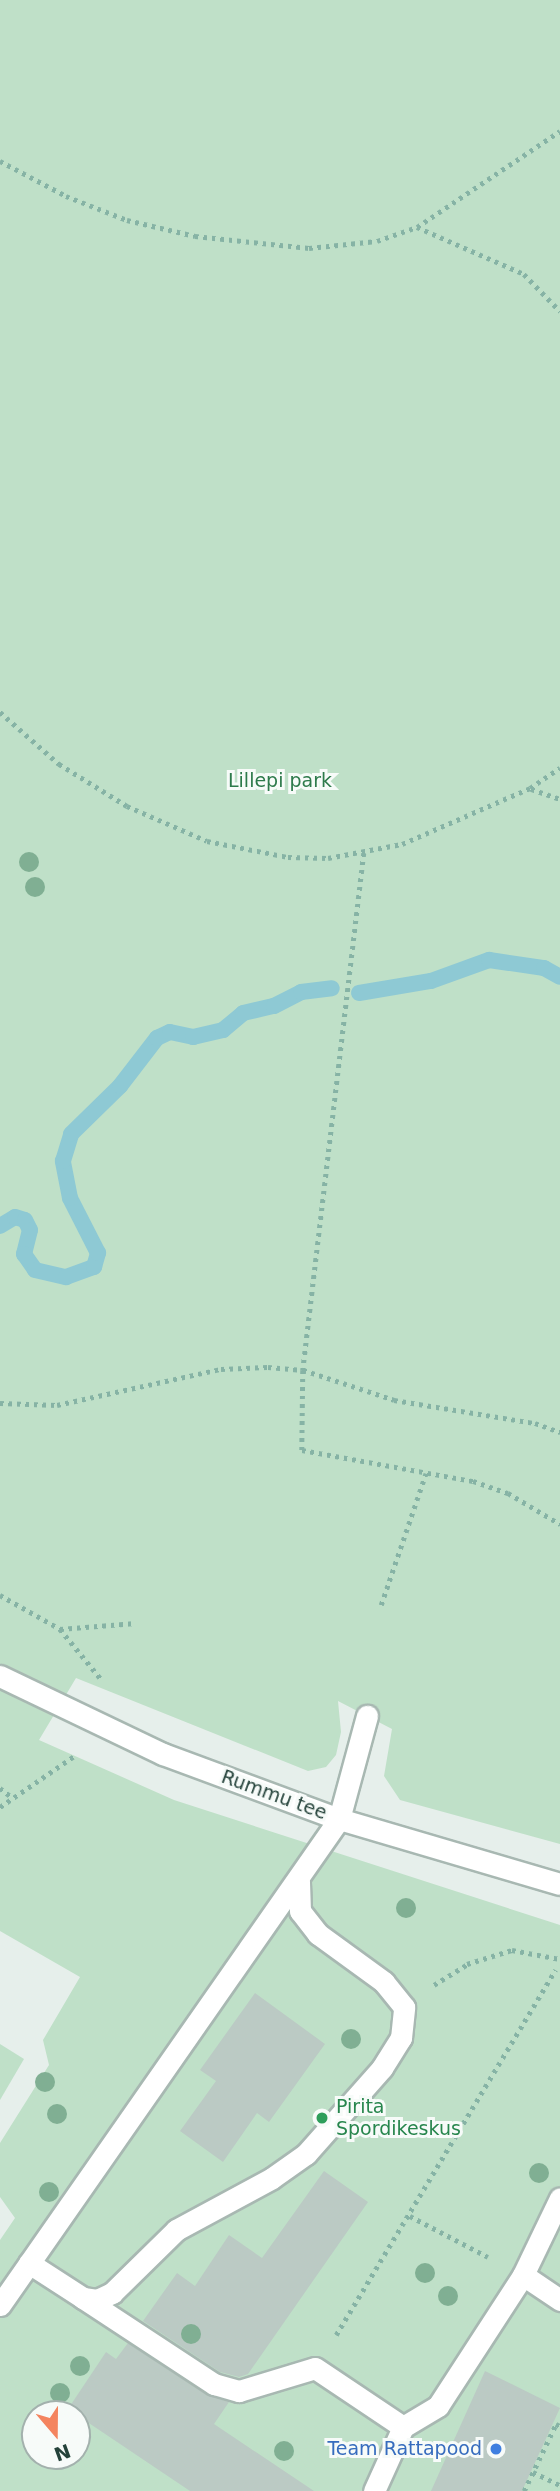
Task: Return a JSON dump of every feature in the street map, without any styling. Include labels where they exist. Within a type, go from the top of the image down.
[{"type":"main road","name":"Rummu tee","points":[[0,1676],[103,1728],[340,1819],[560,1884]]},
{"type":"main road","points":[[0,2305],[116,2134],[299,1881],[340,1819],[367,1716]]},
{"type":"main road","points":[[83,2298],[97,2300],[112,2293],[176,2230],[272,2178],[306,2154],[382,2068],[401,2038],[404,2007],[384,1982],[318,1934],[300,1911],[299,1881]]},
{"type":"main road","points":[[374,2491],[403,2427],[438,2406],[523,2275],[560,2198]]},
{"type":"main road","points":[[29,2263],[214,2384],[239,2391],[315,2368],[403,2427]]},
{"type":"main road","points":[[523,2275],[560,2300]]},
{"type":"path","points":[[0,161],[66,195],[127,219],[195,236],[309,247],[377,241],[417,227],[560,131]]},
{"type":"path","points":[[417,227],[524,274],[560,311]]},
{"type":"path","points":[[0,712],[22,736],[92,786],[197,836],[288,858],[364,853],[445,828],[530,788],[560,768]]},
{"type":"path","points":[[530,788],[560,799]]},
{"type":"path","points":[[364,853],[303,1370],[302,1450],[426,1473],[508,1493],[560,1524]]},
{"type":"path","points":[[0,1403],[57,1405],[221,1369],[303,1370],[405,1402],[535,1423],[560,1432]]},
{"type":"path","points":[[382,1605],[426,1473]]},
{"type":"path","points":[[0,1595],[60,1629],[136,1623]]},
{"type":"path","points":[[0,1807],[62,1767],[103,1728]]},
{"type":"path","points":[[0,1788],[13,1798]]},
{"type":"path","points":[[404,2007],[456,1970],[497,1953],[529,1951],[560,1959]]},
{"type":"path","points":[[315,2368],[410,2216],[555,1970]]},
{"type":"path","points":[[410,2216],[523,2275]]},
{"type":"path","points":[[524,2491],[556,2424],[560,2426]]},
{"type":"path","points":[[533,2472],[560,2485]]},
{"type":"green space","name":"Lillepi park","points":[[0,0],[560,0],[560,1844],[400,1800],[384,1776],[392,1729],[338,1701],[341,1732],[336,1755],[326,1767],[308,1771],[76,1678],[39,1740],[174,1800],[560,1925],[560,2491],[0,2491],[0,2240],[15,2218],[0,2197],[0,2143],[49,2065],[43,2040],[80,1977],[0,1931]]},
{"type":"green space","points":[[0,2044],[24,2059],[0,2100]]},
{"type":"building","points":[[255,1993],[325,2044],[269,2122],[257,2113],[223,2162],[180,2131],[216,2081],[200,2070]]},
{"type":"building","points":[[324,2171],[368,2202],[248,2374],[239,2377],[220,2372],[143,2321],[177,2273],[195,2286],[229,2235],[262,2258]]},
{"type":"building","points":[[128,2343],[207,2395],[229,2402],[214,2424],[314,2491],[190,2491],[91,2424],[91,2400],[74,2400],[106,2352],[116,2359]]},
{"type":"building","points":[[485,2371],[560,2408],[522,2491],[431,2491]]},
{"type":"waterway","points":[[359,993],[431,981],[489,960],[544,968],[560,977]]},
{"type":"waterway","points":[[0,1226],[15,1217],[25,1220],[30,1230],[24,1254],[35,1270],[66,1277],[94,1267],[98,1253],[70,1198],[63,1161],[71,1134],[120,1086],[157,1038],[170,1032],[193,1037],[223,1030],[243,1013],[274,1006],[301,992],[332,988]]},
{"type":"place","name":"Pirita Spordikeskus","points":[[322,2118]]},
{"type":"place","name":"Team Rattapood","points":[[496,2449]]}]
